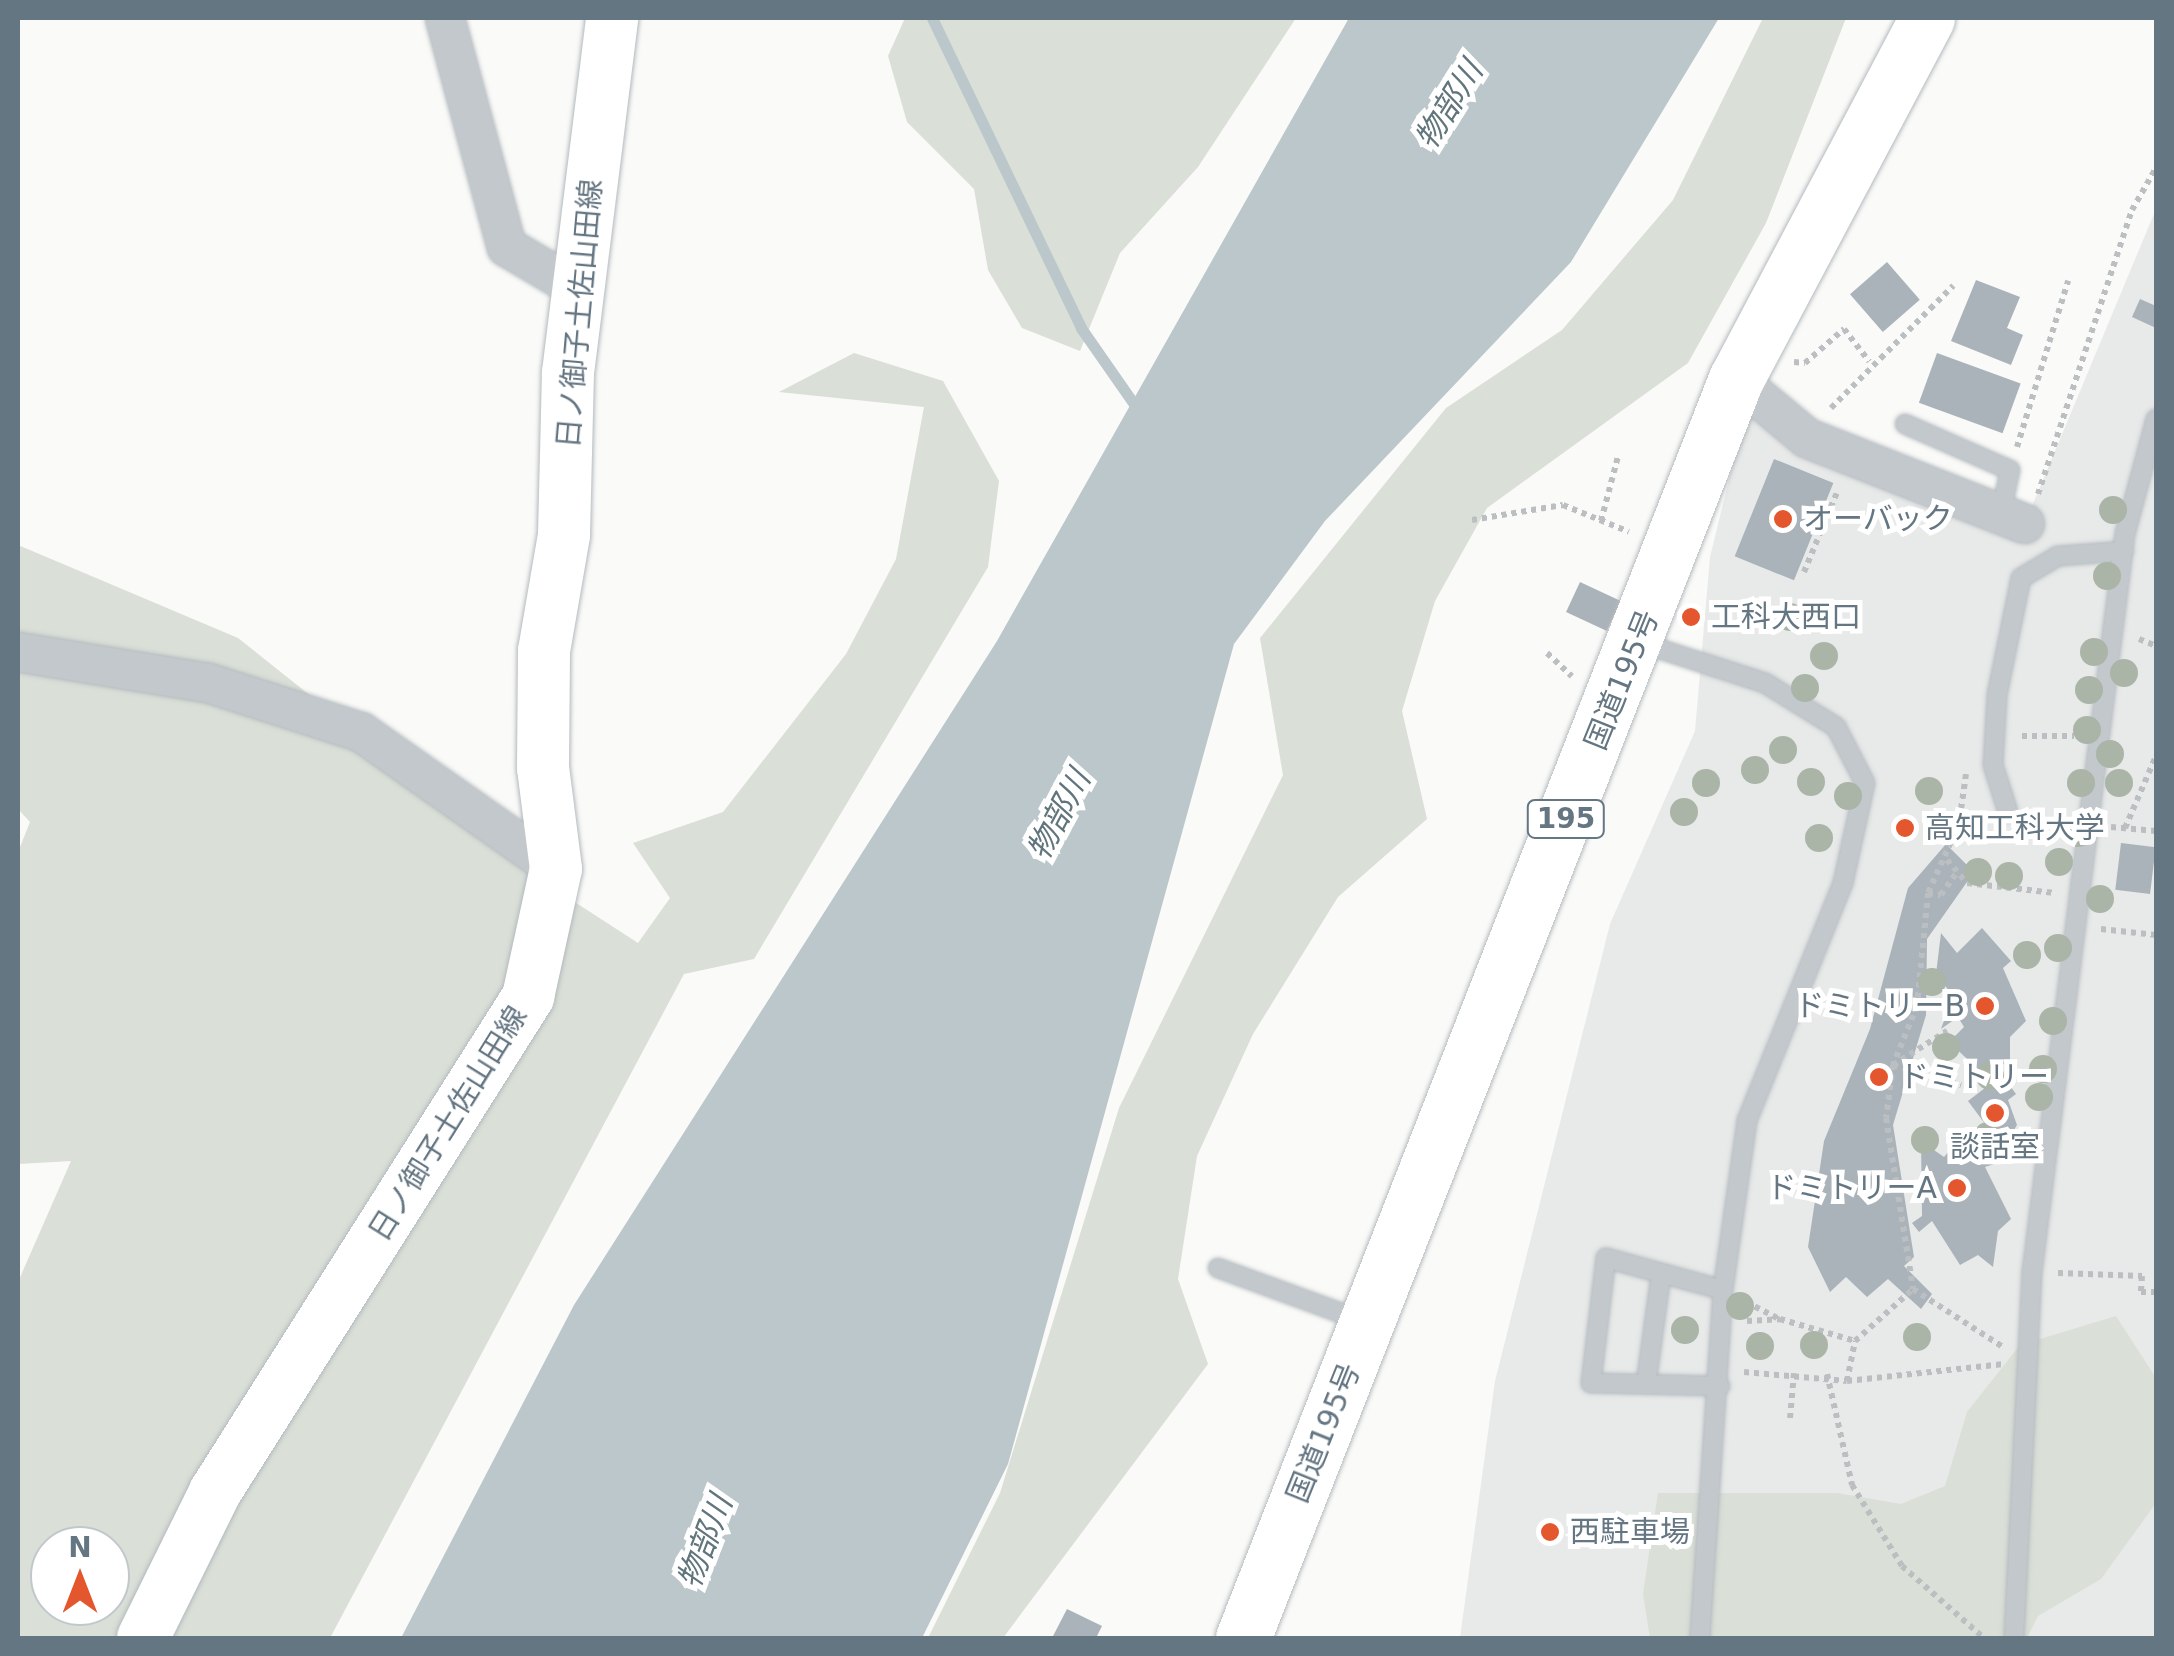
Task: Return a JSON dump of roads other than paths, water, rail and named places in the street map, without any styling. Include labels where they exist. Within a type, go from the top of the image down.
[{"type":"highway","name":"国道195号","points":[[1243,1638],[1674,551],[1736,378],[1927,18]]},
{"type":"main road","name":"日ノ御子土佐山田線","points":[[143,1638],[215,1492],[528,997],[556,868],[542,768],[544,652],[564,535],[580,290],[612,18]]},
{"type":"street","points":[[445,18],[507,248],[580,290]]},
{"type":"street","points":[[1736,378],[1807,438],[2013,519]]},
{"type":"street","points":[[18,652],[208,683],[361,732],[556,868]]},
{"type":"lane","points":[[2014,1638],[2032,1272],[2080,927],[2124,551],[2156,418]]},
{"type":"lane","points":[[1905,424],[2010,470],[2013,519]]},
{"type":"lane","points":[[2008,812],[1993,764],[1999,738],[1997,695],[2020,578],[2058,556],[2124,551]]},
{"type":"lane","points":[[1638,642],[1766,683],[1836,728],[1865,783],[1843,883],[1747,1121],[1720,1322],[1720,1386],[1700,1638]]},
{"type":"lane","points":[[1720,1386],[1591,1382],[1606,1258],[1723,1290]]},
{"type":"lane","points":[[1218,1268],[1368,1323]]},
{"type":"lane","points":[[1646,1384],[1662,1274]]},
{"type":"water","name":"物部川","points":[[1349,18],[1719,18],[1571,262],[1325,521],[1234,644],[1008,1464],[922,1638],[401,1638],[574,1305],[997,641]]},
{"type":"waterway","points":[[932,18],[1081,328],[1139,411]]},
{"type":"place","name":"オーバック","points":[[1783,519]]},
{"type":"place","name":"工科大西口","points":[[1691,617]]},
{"type":"place","name":"高知工科大学","points":[[1905,828]]},
{"type":"place","name":"ドミトリーB","points":[[1985,1006]]},
{"type":"place","name":"ドミトリー","points":[[1879,1077]]},
{"type":"place","name":"談話室","points":[[1995,1113]]},
{"type":"place","name":"ドミトリーA","points":[[1957,1188]]},
{"type":"place","name":"西駐車場","points":[[1550,1532]]}]
